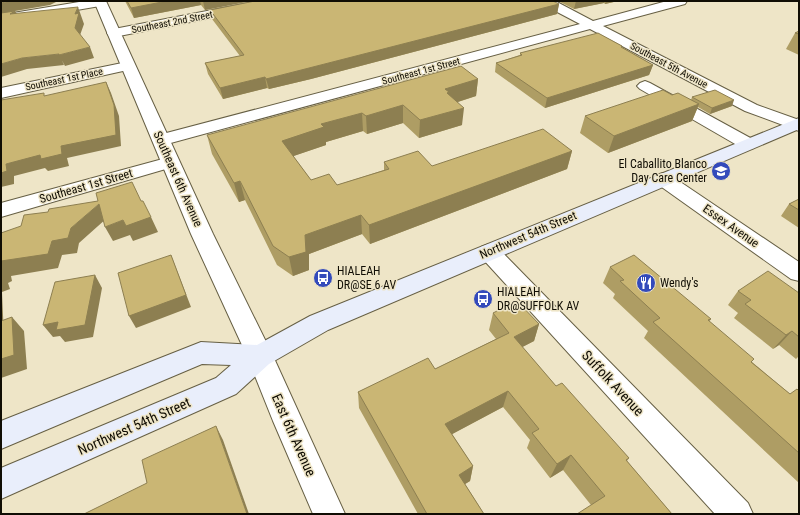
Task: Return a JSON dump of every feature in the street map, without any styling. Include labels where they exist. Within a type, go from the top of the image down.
[{"type":"main road","name":"Northwest 54th Street","points":[[1,484],[226,386],[260,356],[319,323],[663,179],[798,125]]},
{"type":"main road","points":[[1,435],[201,353],[260,356]]},
{"type":"street","name":"Southeast 6th Avenue","points":[[100,1],[170,162],[260,356]]},
{"type":"street","points":[[1,20],[100,1]]},
{"type":"street","name":"Southeast 2nd Street","points":[[114,34],[278,1]]},
{"type":"street","name":"Southeast 5th Avenue","points":[[546,1],[751,108],[798,125]]},
{"type":"street","name":"Southeast 1st Street","points":[[161,140],[680,1]]},
{"type":"street","name":"Southeast 1st Place","points":[[1,93],[128,66]]},
{"type":"street","points":[[645,86],[748,144]]},
{"type":"street","name":"Southeast 1st Street","points":[[1,210],[170,162]]},
{"type":"street","name":"Essex Avenue","points":[[663,179],[799,273]]},
{"type":"street","name":"Suffolk Avenue","points":[[489,252],[737,514]]},
{"type":"street","name":"East 6th Avenue","points":[[260,356],[287,421],[329,514]]},
{"type":"building","points":[[127,1],[167,1],[131,8]]},
{"type":"building","points":[[255,1],[553,1],[559,4],[266,79],[265,77],[220,88],[205,63],[244,55],[210,10]]},
{"type":"building","points":[[78,7],[75,14],[79,13],[75,28],[90,47],[59,55],[22,58],[1,64],[1,13],[15,11],[10,14]]},
{"type":"building","points":[[598,33],[653,65],[547,98],[496,63],[522,55],[520,53]]},
{"type":"building","points":[[461,66],[478,79],[445,89],[449,92],[447,93],[464,108],[420,120],[403,105],[366,116],[362,113],[321,124],[324,127],[282,141],[311,180],[329,174],[337,185],[389,169],[384,162],[418,151],[432,166],[543,129],[572,151],[369,225],[361,215],[305,235],[306,252],[289,257],[273,246],[240,181],[234,183],[207,135]]},
{"type":"building","points":[[106,82],[114,105],[116,135],[61,146],[62,154],[41,159],[40,155],[6,164],[7,171],[1,173],[1,100],[44,93],[44,96]]},
{"type":"building","points":[[663,90],[672,95],[678,93],[699,104],[614,136],[585,116]]},
{"type":"building","points":[[715,90],[734,100],[712,108],[692,97]]},
{"type":"building","points":[[132,182],[151,217],[126,226],[123,220],[105,227],[99,204],[71,228],[68,238],[52,241],[48,254],[1,261],[1,233],[21,226],[24,215],[48,212],[49,209],[98,201],[96,193]]},
{"type":"building","points":[[799,199],[799,210],[789,204]]},
{"type":"building","points":[[171,255],[186,295],[129,316],[118,273]]},
{"type":"building","points":[[634,255],[711,319],[708,320],[754,359],[751,362],[790,394],[797,389],[799,391],[799,453],[653,322],[660,318],[620,281],[624,280],[610,267]]},
{"type":"building","points":[[768,271],[799,293],[799,337],[792,331],[786,335],[745,304],[751,300],[738,291]]},
{"type":"building","points":[[95,275],[85,325],[56,330],[58,322],[43,325],[55,282]]},
{"type":"building","points":[[517,301],[539,324],[514,337],[556,386],[562,383],[629,458],[626,460],[672,514],[577,514],[605,496],[571,455],[557,464],[532,433],[539,429],[508,391],[445,424],[473,466],[459,475],[484,514],[427,514],[358,392],[428,358],[435,369],[509,333],[493,313]]},
{"type":"building","points":[[12,317],[14,355],[1,359],[1,321]]},
{"type":"building","points":[[216,426],[247,514],[84,514],[147,483],[142,460]]},
{"type":"place","name":"El Caballito Blanco Day Care Center","points":[[721,171]]},
{"type":"place","name":"HIALEAH DR@SE 6 AV","points":[[323,278]]},
{"type":"place","name":"Wendy's","points":[[646,283]]},
{"type":"place","name":"HIALEAH DR@SUFFOLK AV","points":[[483,299]]}]
